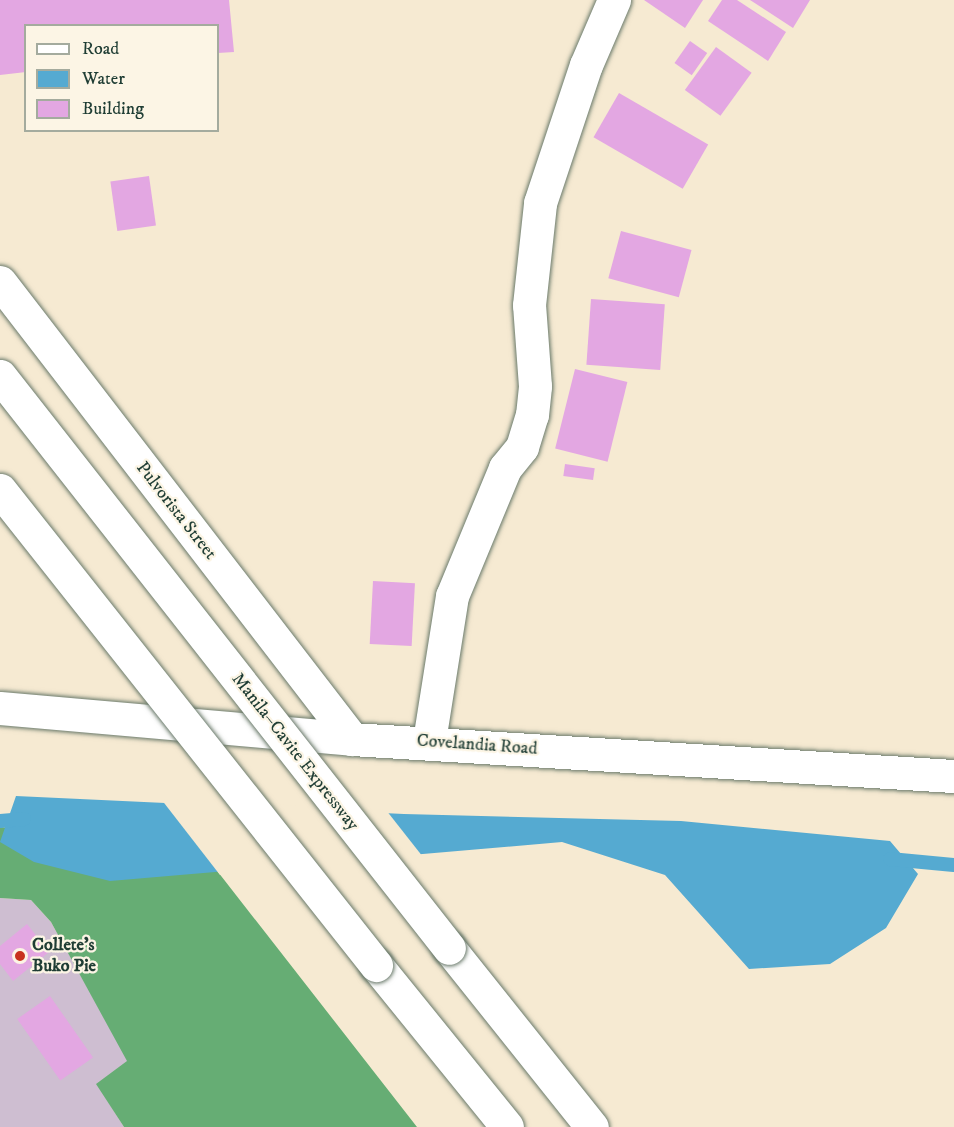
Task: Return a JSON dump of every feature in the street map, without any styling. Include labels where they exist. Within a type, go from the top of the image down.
[{"type":"main road","points":[[429,741],[452,596],[506,468],[522,447],[532,415],[535,386],[529,305],[540,203],[586,65],[614,0]]},
{"type":"main road","name":"Pulvorista Street","points":[[0,282],[352,739]]},
{"type":"main road","name":"Manila–Cavite Expressway","points":[[0,376],[592,1127]]},
{"type":"main road","points":[[0,490],[507,1127]]},
{"type":"main road","name":"Covelandia Road","points":[[0,708],[352,739],[429,741],[954,776]]},
{"type":"shaded area","points":[[0,898],[31,900],[51,922],[128,1061],[97,1084],[124,1127],[0,1127]]},
{"type":"green space","points":[[0,827],[197,845],[417,1127],[124,1127],[96,1084],[127,1061],[51,922],[31,900],[0,898]]},
{"type":"water","points":[[16,796],[404,814],[681,821],[890,841],[918,874],[886,928],[830,964],[749,969],[665,875],[562,842],[110,881],[34,862],[0,842]]},
{"type":"pier","points":[[161,799],[386,810],[423,857],[220,875]]},
{"type":"building","points":[[0,0],[229,0],[234,52],[219,53],[219,24],[24,24],[24,72],[0,75]]},
{"type":"building","points":[[644,0],[703,0],[685,28]]},
{"type":"building","points":[[722,0],[737,0],[786,32],[768,61],[708,21]]},
{"type":"building","points":[[750,0],[810,0],[793,28]]},
{"type":"building","points":[[690,41],[707,53],[692,75],[675,63]]},
{"type":"building","points":[[716,47],[752,73],[720,116],[685,90]]},
{"type":"building","points":[[619,93],[708,144],[683,189],[594,137]]},
{"type":"building","points":[[149,176],[156,226],[117,231],[110,181]]},
{"type":"building","points":[[621,231],[692,250],[679,297],[608,278]]},
{"type":"building","points":[[591,299],[665,304],[660,370],[586,365]]},
{"type":"building","points":[[575,369],[627,382],[608,462],[555,449]]},
{"type":"building","points":[[565,464],[595,468],[593,480],[563,476]]},
{"type":"building","points":[[373,581],[415,583],[412,646],[370,644]]},
{"type":"building","points":[[27,924],[49,952],[13,981],[0,964],[0,946]]},
{"type":"building","points":[[50,996],[93,1057],[60,1080],[17,1019]]},
{"type":"waterway","points":[[0,821],[24,819]]},
{"type":"waterway","points":[[890,859],[954,865]]},
{"type":"place","name":"Collete's Buko Pie","points":[[20,956]]}]
